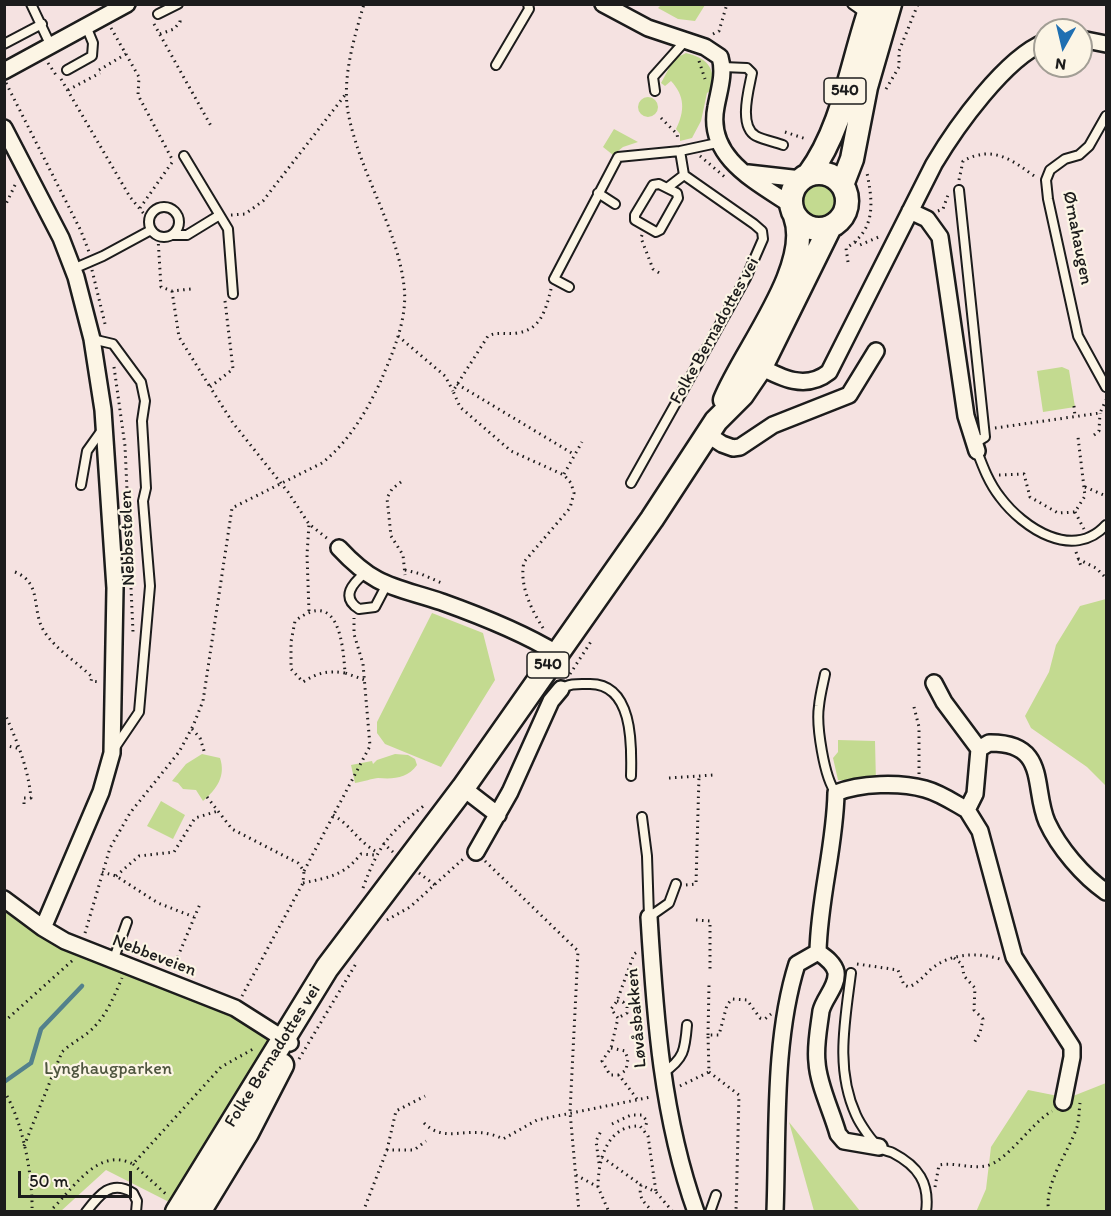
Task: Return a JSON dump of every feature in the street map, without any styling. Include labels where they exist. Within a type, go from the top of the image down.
[{"type":"main road","name":"540","points":[[830,227],[845,213],[847,199],[842,185],[852,159],[866,87],[890,4]]},
{"type":"main road","name":"540","points":[[793,211],[792,191],[805,177],[834,131],[865,13]]},
{"type":"main road","points":[[805,177],[828,174],[842,185]]},
{"type":"main road","points":[[793,211],[810,228],[830,227]]},
{"type":"main road","name":"Folke Bernadottes vei","points":[[200,1212],[247,1133],[290,1050],[327,968],[463,788],[552,644],[652,519],[712,428],[742,395],[766,325],[794,260],[800,235],[793,211]]},
{"type":"main road","name":"Folke Bernadottes vei","points":[[753,363],[830,227]]},
{"type":"main road","name":"Folke Bernadottes vei","points":[[176,1206],[290,1050]]},
{"type":"street","points":[[4,71],[44,47],[127,4]]},
{"type":"street","points":[[603,4],[648,28],[705,47],[720,57],[723,67],[714,128],[717,142],[726,156],[793,211]]},
{"type":"street","points":[[753,363],[798,382],[819,380],[829,372],[934,164],[971,107],[1033,49]]},
{"type":"street","name":"Nebbestølen","points":[[4,128],[60,238],[73,269],[92,339],[105,427],[115,588],[112,753],[96,803],[43,928]]},
{"type":"street","points":[[745,172],[805,177]]},
{"type":"street","points":[[910,211],[927,219],[940,237],[966,416],[976,447]]},
{"type":"street","points":[[712,428],[722,444],[733,448],[740,447],[773,425],[849,395],[876,351]]},
{"type":"street","points":[[339,548],[365,573],[386,586],[444,603],[535,640],[552,644]]},
{"type":"street","points":[[934,683],[944,702],[979,748]]},
{"type":"street","points":[[476,852],[498,815],[551,701],[561,689]]},
{"type":"street","points":[[967,810],[975,794],[979,748],[982,744],[999,742],[1019,750],[1033,763],[1040,784],[1046,820],[1056,838],[1080,869],[1107,892]]},
{"type":"street","points":[[818,952],[822,896],[831,852],[836,793],[862,787],[915,787],[943,796],[967,810],[980,831],[1009,944],[1020,967],[1072,1047],[1063,1102]]},
{"type":"street","points":[[463,788],[498,815]]},
{"type":"street","name":"Nebbeveien","points":[[4,899],[43,928],[113,961],[235,1008],[290,1050]]},
{"type":"street","name":"Løvåsbakken","points":[[649,917],[662,1074],[683,1174],[696,1212]]},
{"type":"street","points":[[775,1212],[780,1084],[787,1004],[796,964],[818,952]]},
{"type":"street","points":[[818,952],[827,958],[836,973],[821,1011],[816,1060],[818,1073],[838,1134],[844,1141],[879,1148]]},
{"type":"lane","points":[[31,4],[42,24],[44,47]]},
{"type":"lane","points":[[496,65],[529,9],[528,4]]},
{"type":"lane","points":[[852,4],[865,13]]},
{"type":"lane","points":[[158,14],[177,7]]},
{"type":"lane","points":[[4,44],[42,24]]},
{"type":"lane","points":[[67,70],[92,56],[93,43],[86,26]]},
{"type":"lane","points":[[655,91],[653,77],[686,40]]},
{"type":"lane","points":[[723,67],[747,68],[752,73],[746,109],[748,125],[754,135],[783,146]]},
{"type":"lane","name":"Ørnahaugen","points":[[1107,116],[1089,146],[1079,155],[1057,163],[1050,170],[1047,183],[1048,199],[1078,336],[1107,387]]},
{"type":"lane","points":[[569,287],[554,279],[618,157],[680,151],[717,142]]},
{"type":"lane","points":[[667,188],[684,175],[680,151]]},
{"type":"lane","points":[[184,156],[218,216],[228,229],[233,294]]},
{"type":"lane","name":"Folke Bernadottes vei","points":[[632,483],[746,278],[763,239],[762,231],[754,224],[684,175]]},
{"type":"lane","points":[[659,184],[667,188],[677,193],[678,198],[660,230],[656,232],[635,220],[635,215],[653,185],[659,184]]},
{"type":"lane","points":[[959,190],[985,429],[985,437],[976,447],[985,472],[1000,497],[1030,526],[1048,537],[1075,541],[1086,539],[1100,532],[1107,525]]},
{"type":"lane","points":[[598,193],[615,204]]},
{"type":"lane","points":[[172,235],[179,223],[173,210],[158,208],[149,220],[151,230],[158,237],[187,235],[218,216]]},
{"type":"lane","points":[[73,269],[151,230]]},
{"type":"lane","name":"Nebbestølen","points":[[92,339],[113,344],[127,360],[141,381],[145,401],[142,421],[146,488],[143,501],[150,586],[139,712],[112,753]]},
{"type":"lane","points":[[81,485],[87,451],[105,427]]},
{"type":"lane","points":[[365,573],[354,581],[349,590],[354,606],[364,610],[375,607],[386,586]]},
{"type":"lane","points":[[825,674],[818,708],[819,728],[827,773],[836,793]]},
{"type":"lane","points":[[561,689],[572,684],[602,683],[612,689],[630,727],[631,776]]},
{"type":"lane","name":"Løvåsbakken","points":[[642,817],[649,917]]},
{"type":"lane","points":[[649,917],[669,903],[676,884]]},
{"type":"lane","points":[[113,961],[127,922]]},
{"type":"lane","points":[[851,973],[842,1064],[857,1116],[879,1148],[909,1162],[916,1169],[928,1191],[926,1212]]},
{"type":"lane","points":[[662,1074],[680,1062],[686,1045],[687,1025]]},
{"type":"lane","points":[[86,1212],[100,1194],[110,1187],[117,1186],[133,1193],[137,1201],[136,1212]]},
{"type":"lane","points":[[710,1212],[716,1196]]},
{"type":"path","points":[[84,934],[101,872],[120,828],[173,760],[192,729],[203,701],[232,508],[322,463],[343,444],[376,391],[398,336],[404,302],[401,271],[351,125],[346,94],[364,4]]},
{"type":"path","points":[[705,47],[711,36],[719,31],[727,4]]},
{"type":"path","points":[[899,67],[899,51],[918,4]]},
{"type":"path","points":[[160,34],[174,28],[180,22],[177,7]]},
{"type":"path","points":[[148,14],[211,126]]},
{"type":"path","points":[[104,16],[139,77],[138,95],[173,161],[140,208]]},
{"type":"path","points":[[44,47],[149,220]]},
{"type":"path","points":[[68,90],[126,54]]},
{"type":"path","points":[[4,82],[81,231],[89,254],[89,263]]},
{"type":"path","points":[[218,216],[245,214],[263,201],[346,94]]},
{"type":"path","points":[[661,118],[677,134],[678,141]]},
{"type":"path","points":[[790,134],[806,139]]},
{"type":"path","points":[[933,207],[941,211],[950,191],[959,190],[959,174],[963,161],[988,155],[1008,157],[1047,183]]},
{"type":"path","points":[[4,208],[21,178]]},
{"type":"path","points":[[647,227],[640,238],[653,269],[661,274]]},
{"type":"path","points":[[855,242],[860,245],[884,235],[897,238]]},
{"type":"path","points":[[158,237],[161,287],[172,291],[191,289]]},
{"type":"path","points":[[453,391],[488,336],[495,333],[519,333],[535,326],[544,315],[554,279]]},
{"type":"path","points":[[172,291],[179,337],[233,423],[309,524],[339,548]]},
{"type":"path","points":[[210,387],[232,369],[225,300],[233,294]]},
{"type":"path","points":[[398,336],[445,376],[460,407],[511,451],[564,475],[571,483],[574,493],[570,508],[525,562],[522,571],[532,607],[552,644]]},
{"type":"path","points":[[457,384],[575,455]]},
{"type":"path","points":[[1094,435],[1099,431],[1100,413],[1107,400]]},
{"type":"path","points":[[1074,406],[1075,417]]},
{"type":"path","points":[[985,429],[1100,413]]},
{"type":"path","points":[[985,472],[1002,475],[1024,474],[1029,497],[1058,513],[1075,512],[1082,503],[1086,487],[1078,437]]},
{"type":"path","points":[[564,475],[582,442]]},
{"type":"path","points":[[400,482],[387,498],[391,536],[403,555],[405,570],[403,591]]},
{"type":"path","points":[[1086,487],[1107,496]]},
{"type":"path","points":[[1075,512],[1086,539]]},
{"type":"path","points":[[309,524],[307,555],[309,610]]},
{"type":"path","points":[[1075,541],[1082,569]]},
{"type":"path","points":[[1078,559],[1096,568],[1107,578]]},
{"type":"path","points":[[405,570],[444,584]]},
{"type":"path","points":[[15,572],[25,576],[32,584],[43,630],[92,677],[92,681]]},
{"type":"path","points":[[235,1008],[303,883],[304,871],[370,746],[363,664],[354,634],[354,606]]},
{"type":"path","points":[[345,673],[344,645],[332,617],[324,611],[309,610],[296,621],[291,642],[291,669],[303,682],[323,672],[345,673],[365,680]]},
{"type":"path","points":[[914,707],[920,749],[920,771],[915,787]]},
{"type":"path","points":[[4,712],[15,741],[21,749],[31,798],[24,798],[24,805]]},
{"type":"path","points":[[192,729],[201,738],[206,754]]},
{"type":"path","points":[[4,745],[21,749]]},
{"type":"path","points":[[669,778],[714,775]]},
{"type":"path","points":[[696,884],[699,776]]},
{"type":"path","points":[[207,798],[232,829],[298,863],[304,871]]},
{"type":"path","points":[[430,801],[398,826],[376,853],[373,908],[410,907],[465,857],[476,852],[578,951],[570,1112],[579,1212]]},
{"type":"path","points":[[116,876],[139,856],[174,852],[195,818],[218,811]]},
{"type":"path","points":[[333,815],[344,821],[363,844],[376,853]]},
{"type":"path","points":[[383,843],[396,856]]},
{"type":"path","points":[[303,883],[336,876],[348,869],[361,854],[376,853]]},
{"type":"path","points":[[414,869],[435,885]]},
{"type":"path","points":[[101,872],[116,876],[158,903],[194,917]]},
{"type":"path","points":[[173,968],[200,904]]},
{"type":"path","points":[[696,920],[710,921],[710,973]]},
{"type":"path","points":[[618,1018],[611,1009],[617,1001],[634,954],[643,949]]},
{"type":"path","points":[[848,963],[898,970],[904,985],[909,987],[941,962],[954,958],[986,954],[1002,960],[1015,969],[1020,967]]},
{"type":"path","points":[[290,1050],[361,955]]},
{"type":"path","points":[[4,1022],[75,957]]},
{"type":"path","points":[[954,958],[962,964],[964,976],[975,988],[974,1010],[983,1018],[980,1033],[974,1043]]},
{"type":"path","points":[[24,1146],[62,1052],[96,1026],[123,977]]},
{"type":"path","points":[[709,986],[709,1072]]},
{"type":"path","points":[[708,1035],[720,1035],[727,1005],[732,999],[747,1000],[760,1018],[765,1019],[776,1009],[787,1004]]},
{"type":"path","points":[[610,1048],[625,1051],[628,1059],[626,1070],[619,1075],[610,1075],[602,1062],[610,1048],[618,1018],[627,1013],[627,1007],[623,1002],[617,1001]]},
{"type":"path","points":[[133,1164],[221,1067],[259,1045]]},
{"type":"path","points":[[424,1123],[432,1131],[445,1135],[469,1131],[489,1132],[503,1139],[537,1120],[665,1092],[709,1072]]},
{"type":"path","points":[[709,1072],[739,1095],[736,1212]]},
{"type":"path","points":[[619,1075],[637,1099]]},
{"type":"path","points":[[5,1092],[12,1103],[24,1146],[30,1175],[32,1212]]},
{"type":"path","points":[[363,1212],[387,1149],[396,1111],[425,1096]]},
{"type":"path","points":[[1049,1212],[1047,1200],[1049,1191],[1077,1125],[1080,1096]]},
{"type":"path","points":[[928,1191],[938,1186],[939,1165],[954,1162],[977,1166],[992,1164],[1039,1119],[1060,1107],[1063,1102]]},
{"type":"path","points":[[612,1124],[631,1115],[642,1115],[647,1121],[645,1130]]},
{"type":"path","points":[[609,1212],[598,1187],[600,1164],[605,1147],[617,1132],[631,1125],[640,1126],[648,1136],[656,1192]]},
{"type":"path","points":[[600,1164],[596,1150],[601,1131]]},
{"type":"path","points":[[387,1149],[414,1150],[426,1141]]},
{"type":"path","points":[[602,1157],[641,1185],[656,1192],[673,1212]]},
{"type":"path","points":[[49,1212],[87,1173],[102,1161],[114,1158],[133,1164],[176,1206]]},
{"type":"path","points":[[576,1175],[598,1187]]},
{"type":"path","points":[[641,1185],[639,1193],[643,1203],[653,1212]]},
{"type":"green space","points":[[661,5],[705,5],[695,21],[678,19],[658,8]]},
{"type":"green space","points":[[686,53],[708,64],[712,74],[713,89],[707,93],[701,121],[692,138],[680,141],[680,134],[676,129],[682,110],[681,98],[671,81],[665,86],[661,83],[674,59]]},
{"type":"green space","points":[[644,97],[652,97],[658,103],[658,111],[652,117],[644,117],[638,111],[638,103]]},
{"type":"green space","points":[[614,129],[638,142],[623,147],[613,155],[603,147]]},
{"type":"green space","points":[[819,181],[827,182],[833,187],[838,193],[838,209],[833,215],[827,220],[819,221],[811,220],[805,215],[800,209],[799,201],[800,193],[805,187],[811,182]]},
{"type":"green space","points":[[1062,367],[1069,370],[1075,407],[1043,412],[1037,371]]},
{"type":"green space","points":[[1106,599],[1106,786],[1087,767],[1031,728],[1025,716],[1049,672],[1056,645],[1080,606]]},
{"type":"green space","points":[[432,613],[483,633],[495,680],[441,767],[385,744],[377,733],[377,722]]},
{"type":"green space","points":[[838,740],[875,741],[876,783],[838,780],[833,758],[838,752]]},
{"type":"green space","points":[[202,754],[220,758],[222,765],[219,782],[203,801],[196,790],[183,789],[178,783],[172,781],[186,764]]},
{"type":"green space","points":[[395,754],[408,755],[415,759],[417,765],[409,773],[399,777],[376,778],[355,783],[351,765],[372,761],[373,764],[377,760]]},
{"type":"green space","points":[[161,801],[185,815],[173,839],[147,826]]},
{"type":"green space","name":"Lynghaugparken","points":[[4,899],[43,928],[235,1008],[282,1039],[231,1124],[169,1202],[106,1170],[61,1211],[5,1211]]},
{"type":"green space","points":[[1106,1083],[1106,1211],[976,1212],[986,1189],[991,1147],[1028,1090],[1068,1098]]},
{"type":"green space","points":[[789,1122],[860,1211],[814,1211]]},
{"type":"waterway","points":[[4,1082],[31,1063],[41,1029],[82,986]]}]
